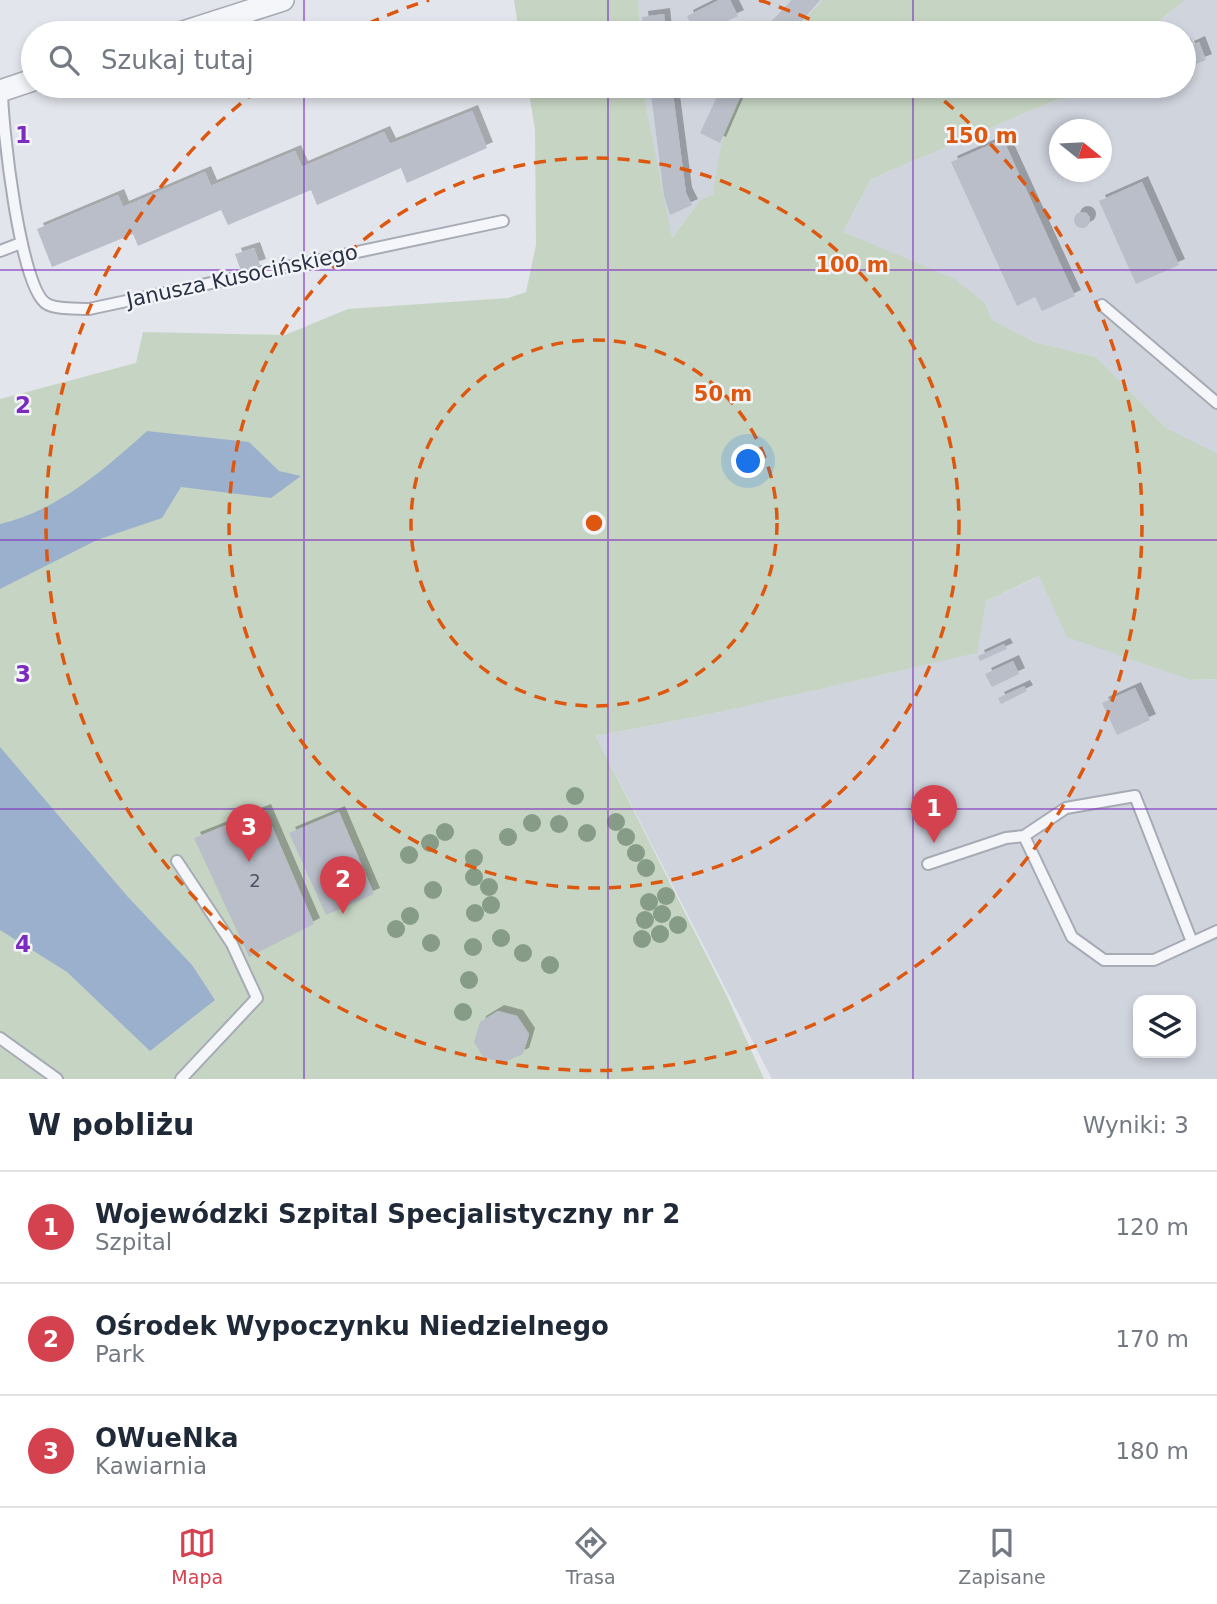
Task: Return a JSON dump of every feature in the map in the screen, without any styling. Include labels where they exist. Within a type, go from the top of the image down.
[{"type":"street","points":[[217,21],[283,0]]},
{"type":"street","name":"Janusza Kusocińskiego","points":[[1,91],[21,84]]},
{"type":"lane","name":"Janusza Kusocińskiego","points":[[1,91],[21,243],[36,295],[48,306],[89,309],[503,221]]},
{"type":"lane","points":[[0,251],[21,243]]},
{"type":"lane","points":[[1102,305],[1217,402]]},
{"type":"lane","points":[[928,864],[1006,838],[1024,836],[1066,808],[1135,796],[1192,942]]},
{"type":"lane","points":[[1024,836],[1072,937],[1104,960],[1154,960],[1217,932]]},
{"type":"lane","points":[[177,862],[232,944],[257,998],[181,1079]]},
{"type":"lane","points":[[0,1038],[57,1079]]},
{"type":"shaded area","points":[[638,0],[823,0],[803,21],[639,21]]},
{"type":"shaded area","points":[[1185,0],[1217,0],[1217,453],[1165,427],[1096,357],[1034,342],[991,319],[984,303],[843,232],[871,179],[1061,98],[1196,98],[1196,21],[1159,21]]},
{"type":"shaded area","points":[[645,98],[739,98],[723,139],[713,194],[700,200],[671,239]]},
{"type":"shaded area","points":[[1040,576],[1191,680],[1217,679],[1217,1079],[772,1079],[596,736],[720,712],[976,653],[986,601]]},
{"type":"green space","points":[[514,0],[638,0],[639,21],[517,21]]},
{"type":"green space","points":[[823,0],[1185,0],[1159,21],[803,21]]},
{"type":"green space","points":[[530,98],[645,98],[672,238],[700,200],[713,194],[727,123],[738,98],[1061,98],[871,179],[843,232],[953,278],[985,303],[991,319],[1034,342],[1096,357],[1165,427],[1217,453],[1217,679],[1191,680],[1067,637],[1039,576],[986,601],[977,653],[720,712],[596,736],[726,994],[764,1079],[0,1079],[0,399],[136,363],[143,332],[285,335],[348,309],[508,298],[526,292],[536,245],[535,130]]},
{"type":"water","points":[[147,431],[249,442],[279,471],[301,476],[271,498],[181,487],[162,518],[97,540],[0,589],[0,524],[41,509],[79,487]]},
{"type":"water","points":[[0,747],[128,897],[192,965],[215,1000],[150,1051],[67,972],[0,930]]},
{"type":"building","points":[[719,0],[730,0],[738,16],[727,21],[689,21],[687,16]]},
{"type":"building","points":[[792,0],[819,0],[801,21],[772,21]]},
{"type":"building","points":[[664,14],[665,21],[642,21],[642,17]]},
{"type":"building","points":[[1199,42],[1206,60],[1196,64],[1196,43]]},
{"type":"building","points":[[652,98],[674,98],[686,193],[692,205],[670,215],[664,196]]},
{"type":"building","points":[[716,98],[740,98],[720,143],[700,133]]},
{"type":"building","points":[[472,111],[487,148],[407,183],[401,168],[317,205],[311,190],[228,225],[221,210],[138,246],[133,234],[52,267],[37,229],[118,195],[123,207],[205,172],[211,186],[295,151],[302,167],[384,132],[390,144]]},
{"type":"building","points":[[1003,139],[1075,296],[1042,311],[1035,297],[1017,306],[951,162]]},
{"type":"building","points":[[1142,182],[1179,265],[1136,284],[1099,201]]},
{"type":"building","points":[[1079,212],[1085,212],[1090,220],[1088,226],[1079,228],[1074,223],[1074,217]]},
{"type":"building","points":[[254,248],[260,265],[241,271],[235,254]]},
{"type":"building","points":[[1004,644],[1007,649],[980,661],[978,656]]},
{"type":"building","points":[[1013,661],[1019,674],[992,687],[985,674]]},
{"type":"building","points":[[1024,686],[1027,691],[1001,704],[998,698]]},
{"type":"building","points":[[1135,688],[1150,720],[1117,735],[1102,703]]},
{"type":"building","points":[[265,810],[314,924],[249,957],[194,838]]},
{"type":"building","points":[[339,812],[374,894],[326,915],[289,833]]},
{"type":"building","points":[[498,1011],[517,1016],[529,1034],[523,1054],[502,1063],[483,1057],[474,1042],[480,1022]]},
{"type":"place","name":"Wojewódzki Szpital Specjalistyczny nr 2","points":[[934,843]]},
{"type":"place","name":"OWueNka","points":[[249,862]]},
{"type":"place","name":"Ośrodek Wypoczynku Niedzielnego","points":[[343,914]]}]
